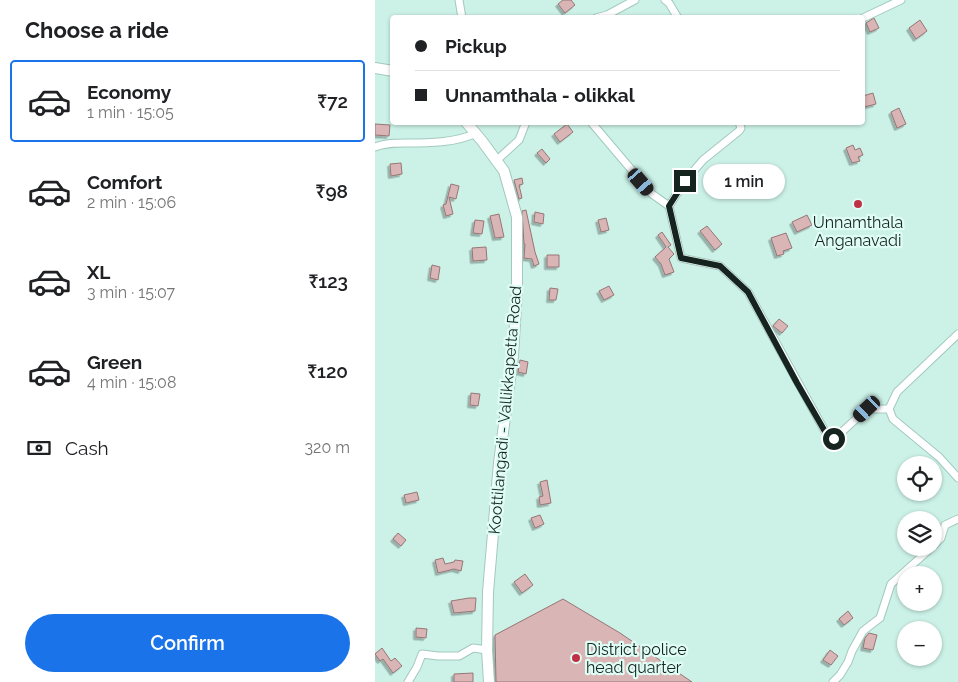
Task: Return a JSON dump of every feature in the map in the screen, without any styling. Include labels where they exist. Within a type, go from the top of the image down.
[{"type":"main road","points":[[375,68],[390,70]]},
{"type":"main road","name":"Koottilangadi - Vallikkapetta Road","points":[[469,125],[504,171],[517,218],[517,290],[513,356],[499,463],[489,582],[487,650],[489,682]]},
{"type":"street","points":[[459,0],[462,15]]},
{"type":"street","points":[[607,15],[635,0]]},
{"type":"street","points":[[665,0],[676,15]]},
{"type":"street","points":[[865,17],[901,0]]},
{"type":"street","points":[[497,160],[519,140],[525,125]]},
{"type":"street","points":[[594,125],[652,194],[669,206],[681,258],[720,266],[748,292],[827,435],[834,439],[867,409],[889,409]]},
{"type":"street","points":[[669,206],[685,181],[703,160],[739,132],[740,125]]},
{"type":"street","points":[[375,147],[382,144],[424,143],[467,138],[476,133]]},
{"type":"street","points":[[958,334],[897,392],[889,409],[893,419],[939,457],[958,478]]},
{"type":"street","points":[[942,535],[945,525],[958,519]]},
{"type":"street","points":[[833,682],[848,662],[852,650],[863,631],[881,618],[891,584],[922,556]]},
{"type":"street","points":[[407,682],[417,667],[422,654],[459,656],[473,648],[487,650]]},
{"type":"building","points":[[563,0],[571,0],[575,5],[565,13],[558,4]]},
{"type":"building","points":[[874,18],[879,28],[870,32],[866,23]]},
{"type":"building","points":[[920,20],[927,31],[916,39],[909,28]]},
{"type":"building","points":[[873,93],[876,104],[865,107],[865,95]]},
{"type":"building","points":[[899,108],[906,124],[897,128],[891,112]]},
{"type":"building","points":[[375,124],[390,125],[389,136],[375,135]]},
{"type":"building","points":[[566,125],[573,132],[560,142],[554,134]]},
{"type":"building","points":[[853,145],[855,150],[860,148],[863,155],[858,157],[860,161],[852,163],[846,148]]},
{"type":"building","points":[[542,149],[550,159],[546,163],[537,153]]},
{"type":"building","points":[[401,163],[402,174],[391,176],[390,164]]},
{"type":"building","points":[[522,178],[523,184],[519,185],[522,198],[519,199],[514,180]]},
{"type":"building","points":[[451,184],[459,186],[456,199],[449,197],[453,214],[446,216],[443,205],[446,204]]},
{"type":"building","points":[[526,210],[539,264],[534,266],[532,259],[524,258],[525,244],[522,211]]},
{"type":"building","points":[[535,212],[544,214],[543,224],[534,222]]},
{"type":"building","points":[[499,214],[504,237],[495,238],[490,216]]},
{"type":"building","points":[[807,215],[812,225],[797,232],[792,222]]},
{"type":"building","points":[[606,218],[609,230],[601,232],[598,220]]},
{"type":"building","points":[[475,220],[484,221],[482,234],[473,233]]},
{"type":"building","points":[[707,226],[722,244],[715,250],[700,231]]},
{"type":"building","points":[[662,232],[671,245],[668,247],[674,254],[669,259],[674,272],[665,275],[661,264],[655,257],[666,247],[658,235]]},
{"type":"building","points":[[786,233],[792,248],[783,251],[784,254],[777,256],[771,238]]},
{"type":"building","points":[[486,247],[487,260],[473,261],[472,248]]},
{"type":"building","points":[[547,255],[559,255],[559,267],[547,267]]},
{"type":"building","points":[[432,265],[440,267],[438,280],[430,278]]},
{"type":"building","points":[[609,286],[614,295],[604,300],[599,291]]},
{"type":"building","points":[[550,288],[558,289],[556,300],[549,300]]},
{"type":"building","points":[[779,319],[788,326],[782,333],[773,326]]},
{"type":"building","points":[[520,360],[528,362],[526,374],[518,372]]},
{"type":"building","points":[[471,393],[480,394],[478,406],[470,405]]},
{"type":"building","points":[[547,480],[551,503],[540,505],[539,497],[543,496],[540,482]]},
{"type":"building","points":[[417,492],[419,500],[406,503],[404,495]]},
{"type":"building","points":[[540,515],[544,524],[535,528],[531,518]]},
{"type":"building","points":[[398,533],[406,540],[401,546],[393,539]]},
{"type":"building","points":[[443,558],[445,564],[455,560],[463,561],[461,571],[454,569],[438,573],[435,560]]},
{"type":"building","points":[[525,574],[533,585],[522,593],[514,582]]},
{"type":"building","points":[[476,598],[475,611],[454,613],[451,601]]},
{"type":"building","name":"District police head quarter","points":[[563,599],[620,633],[692,682],[496,682],[495,635]]},
{"type":"building","points":[[848,611],[853,618],[844,625],[839,619]]},
{"type":"building","points":[[416,628],[427,629],[426,638],[416,637]]},
{"type":"building","points":[[869,633],[877,635],[873,650],[863,648],[865,638]]},
{"type":"building","points":[[382,648],[391,661],[395,658],[402,666],[393,673],[383,659],[380,661],[375,654]]},
{"type":"building","points":[[830,650],[838,656],[831,665],[823,660]]},
{"type":"building","points":[[473,673],[473,682],[454,682],[454,674]]},
{"type":"place","name":"Unnamthala Anganavadi","points":[[858,204]]},
{"type":"place","name":"District police head quarter","points":[[576,658]]},
{"type":"route","points":[[685,181],[669,206],[681,258],[720,266],[748,292],[827,435],[834,439]]}]
